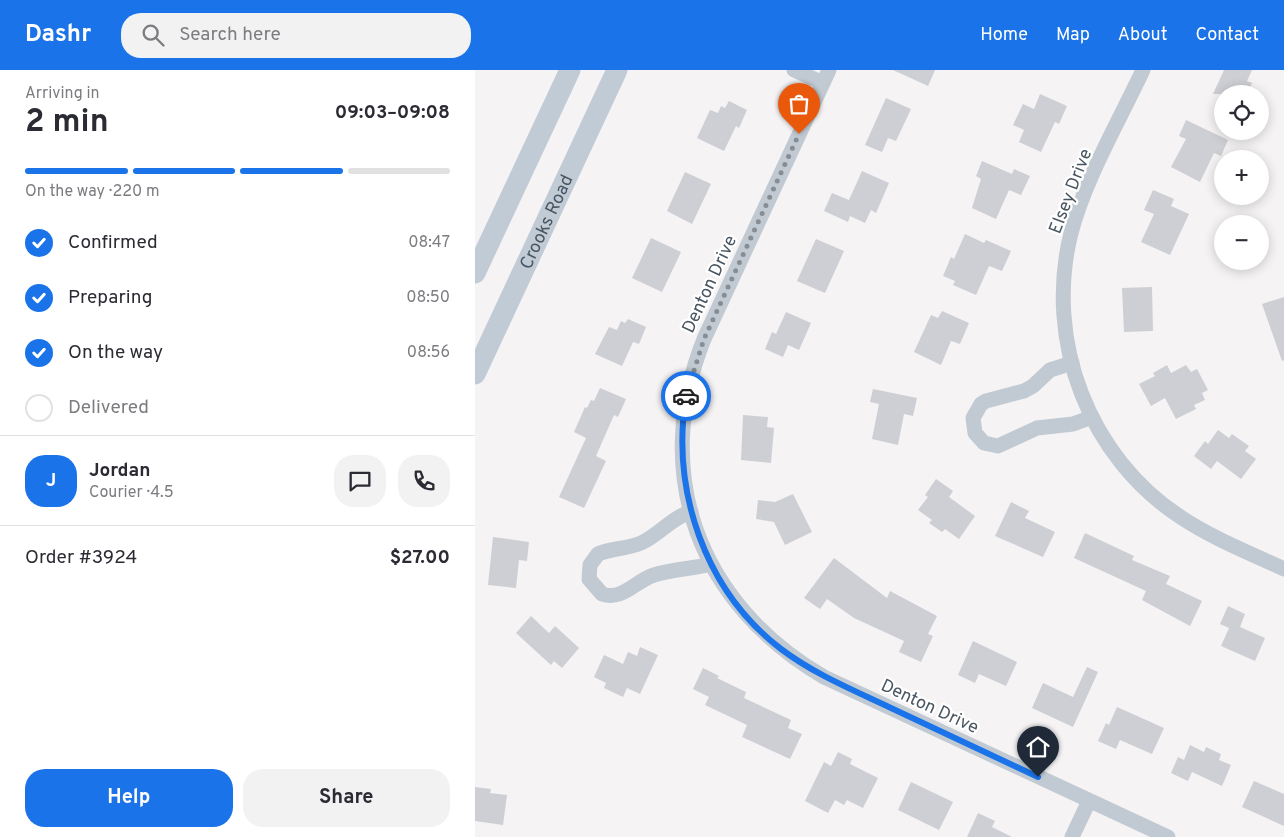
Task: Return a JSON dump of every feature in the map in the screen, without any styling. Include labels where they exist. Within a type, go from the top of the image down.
[{"type":"main road","points":[[475,274],[570,70]]},
{"type":"main road","name":"Crooks Road","points":[[475,374],[617,70]]},
{"type":"street","points":[[794,70],[826,77]]},
{"type":"street","name":"Elsey Drive","points":[[1143,70],[1087,190],[1072,232],[1065,267],[1063,311],[1071,363],[1091,418],[1121,463],[1162,504],[1204,531],[1284,569]]},
{"type":"street","name":"Denton Drive","points":[[826,77],[704,339],[691,374],[683,417],[684,482],[691,512],[711,564],[743,612],[767,637],[801,663],[824,676],[1167,837]]},
{"type":"street","points":[[1071,363],[1049,370],[1033,386],[1024,391],[981,404],[973,418],[975,433],[984,443],[998,446],[1029,430],[1045,426],[1073,424],[1091,418]]},
{"type":"street","points":[[691,512],[681,515],[651,538],[639,544],[598,554],[590,565],[589,579],[602,594],[616,596],[653,575],[693,569],[711,564]]},
{"type":"street","points":[[1072,837],[1089,801]]},
{"type":"building","points":[[893,70],[935,70],[928,86]]},
{"type":"building","points":[[1224,70],[1252,70],[1247,81],[1252,83],[1251,85],[1217,85]]},
{"type":"building","points":[[1040,94],[1067,106],[1059,124],[1055,122],[1041,152],[1019,142],[1024,130],[1013,125],[1023,104],[1034,109]]},
{"type":"building","points":[[886,98],[911,109],[896,141],[888,138],[882,152],[865,145]]},
{"type":"building","points":[[729,101],[747,110],[739,128],[736,126],[724,151],[697,138],[710,110],[718,113],[721,106],[725,108]]},
{"type":"building","points":[[1186,120],[1214,133],[1214,140],[1228,140],[1224,150],[1214,150],[1200,182],[1171,167],[1186,139],[1179,136]]},
{"type":"building","points":[[982,161],[1012,174],[1014,169],[1030,176],[1021,195],[1009,190],[996,219],[972,208],[981,179],[976,176]]},
{"type":"building","points":[[862,171],[889,183],[876,213],[871,210],[865,223],[850,216],[848,222],[824,211],[832,193],[849,200]]},
{"type":"building","points":[[685,172],[711,184],[692,224],[667,211]]},
{"type":"building","points":[[1153,190],[1174,199],[1171,206],[1189,214],[1170,255],[1141,242],[1154,214],[1144,210]]},
{"type":"building","points":[[965,234],[984,243],[986,240],[1011,251],[1002,271],[989,266],[976,295],[953,285],[955,281],[943,276],[951,257],[954,259]]},
{"type":"building","points":[[651,238],[681,252],[662,292],[632,278]]},
{"type":"building","points":[[816,239],[844,251],[825,293],[797,281]]},
{"type":"building","points":[[1152,287],[1153,331],[1124,332],[1122,288]]},
{"type":"building","points":[[1284,297],[1284,360],[1282,361],[1262,304]]},
{"type":"building","points":[[942,311],[969,323],[960,344],[951,341],[941,365],[914,352],[931,315],[938,318]]},
{"type":"building","points":[[786,312],[811,323],[799,350],[788,345],[783,357],[765,349],[772,332],[776,334]]},
{"type":"building","points":[[628,319],[646,327],[639,344],[633,342],[622,366],[595,354],[609,327],[617,330],[621,321],[625,323]]},
{"type":"building","points":[[1167,365],[1171,373],[1186,365],[1191,372],[1197,369],[1208,390],[1202,393],[1205,400],[1194,405],[1196,409],[1176,419],[1165,398],[1151,406],[1139,384],[1155,376],[1153,373]]},
{"type":"building","points":[[600,388],[626,399],[618,417],[614,415],[596,456],[606,461],[584,508],[559,497],[586,438],[574,432],[585,407],[587,408],[591,400],[594,401]]},
{"type":"building","points":[[873,389],[917,398],[913,416],[904,414],[898,445],[872,439],[879,404],[870,402]]},
{"type":"building","points":[[743,415],[768,417],[767,427],[774,428],[771,463],[741,460]]},
{"type":"building","points":[[1218,430],[1229,438],[1232,434],[1249,446],[1245,451],[1256,459],[1241,479],[1217,461],[1211,469],[1194,456],[1205,441],[1208,444]]},
{"type":"building","points":[[936,479],[953,491],[949,497],[975,516],[959,539],[945,529],[942,532],[929,523],[932,520],[918,510],[928,497],[925,495]]},
{"type":"building","points":[[793,494],[812,532],[785,545],[774,522],[756,519],[758,500],[775,502]]},
{"type":"building","points":[[1011,502],[1029,511],[1025,518],[1055,532],[1043,557],[995,536]]},
{"type":"building","points":[[1085,533],[1134,556],[1132,560],[1170,576],[1166,584],[1202,601],[1190,626],[1142,600],[1146,591],[1074,558]]},
{"type":"building","points":[[493,537],[529,542],[527,561],[519,560],[516,588],[488,585]]},
{"type":"building","points":[[834,558],[887,598],[890,591],[937,616],[928,634],[933,636],[921,662],[899,652],[904,641],[854,618],[827,599],[820,609],[804,598]]},
{"type":"building","points":[[1228,606],[1245,614],[1240,627],[1265,638],[1255,661],[1221,646],[1229,628],[1220,624]]},
{"type":"building","points":[[531,616],[549,633],[555,626],[579,648],[562,668],[554,661],[551,665],[516,633]]},
{"type":"building","points":[[973,641],[1017,662],[1006,686],[979,674],[975,683],[958,675]]},
{"type":"building","points":[[640,647],[658,655],[640,694],[627,688],[623,697],[604,688],[606,683],[594,677],[604,655],[623,664],[628,652],[637,656]]},
{"type":"building","points":[[1087,667],[1098,672],[1073,727],[1032,708],[1043,683],[1073,697]]},
{"type":"building","points":[[703,668],[719,676],[717,678],[746,692],[744,698],[791,720],[788,728],[802,734],[790,759],[742,737],[747,725],[705,705],[709,697],[693,689]]},
{"type":"building","points":[[1117,707],[1164,728],[1152,754],[1120,740],[1116,749],[1098,741],[1106,723],[1109,725]]},
{"type":"building","points":[[1190,745],[1204,752],[1206,747],[1221,754],[1219,760],[1231,765],[1222,786],[1192,772],[1188,781],[1171,773],[1178,757],[1184,760]]},
{"type":"building","points":[[838,752],[852,759],[850,764],[878,778],[863,808],[847,800],[844,805],[835,800],[828,813],[805,801],[824,762],[831,766]]},
{"type":"building","points":[[1254,781],[1284,794],[1284,826],[1242,807]]},
{"type":"building","points":[[911,782],[953,802],[939,830],[898,810]]},
{"type":"building","points":[[475,787],[491,789],[490,793],[507,795],[503,825],[475,821]]},
{"type":"building","points":[[978,813],[995,821],[992,827],[1012,837],[967,837]]},
{"type":"way so far","points":[[686,396],[691,374],[704,339],[799,134]]},
{"type":"route","points":[[686,396],[683,417],[682,458],[684,482],[691,512],[695,527],[717,576],[743,612],[780,648],[824,676],[1038,777]]}]
